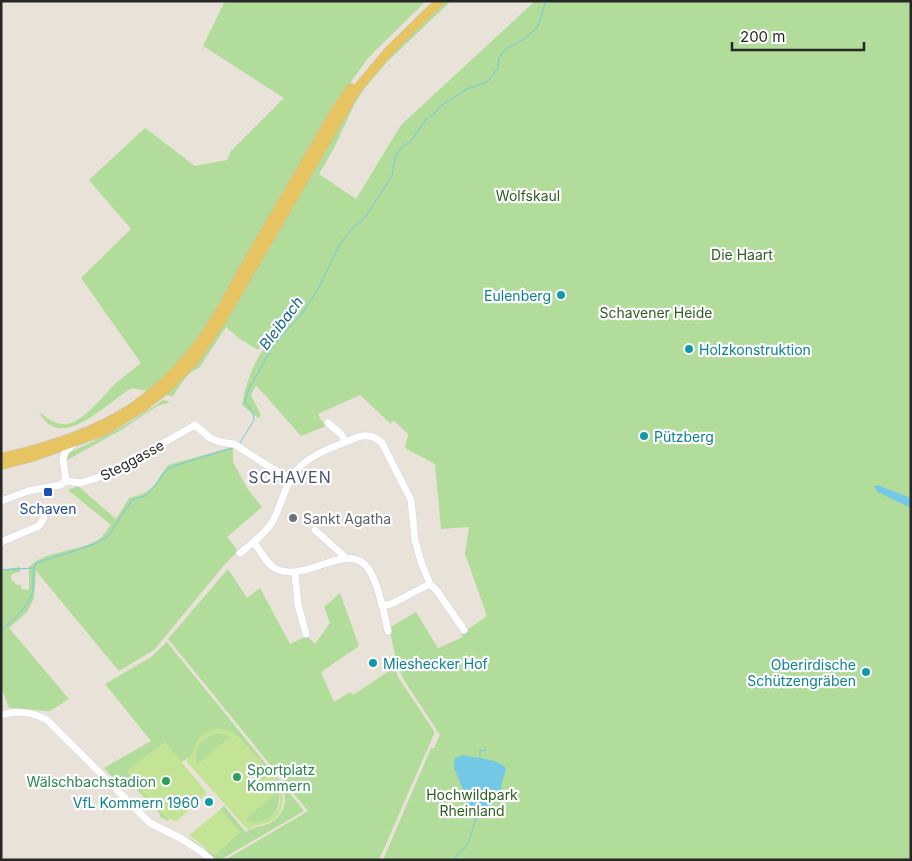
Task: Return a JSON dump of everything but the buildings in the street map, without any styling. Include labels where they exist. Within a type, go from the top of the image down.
[{"type":"main road","points":[[1,465],[73,444],[104,431],[153,400],[161,388],[190,356],[214,320],[350,88],[385,46],[434,1]]},
{"type":"main road","points":[[1,458],[33,451],[72,437],[117,416],[161,388],[193,362],[222,320],[356,90],[389,51],[440,1]]},
{"type":"street","points":[[328,423],[341,434],[346,442]]},
{"type":"street","name":"Steggasse","points":[[1,501],[28,491],[60,485],[66,481],[81,483],[111,473],[195,425],[215,440],[236,445],[291,479]]},
{"type":"street","points":[[240,553],[254,542],[271,524],[291,479],[300,467],[312,458],[346,442],[366,435],[375,437],[382,442],[411,500],[415,540],[430,584],[464,630]]},
{"type":"street","points":[[66,481],[63,459],[65,452],[73,444]]},
{"type":"street","points":[[1,542],[39,526],[44,518]]},
{"type":"street","points":[[315,530],[346,558],[363,563],[368,569],[382,606],[388,631]]},
{"type":"street","points":[[254,542],[273,567],[282,571],[302,572],[346,558]]},
{"type":"street","points":[[295,573],[298,605],[306,634]]},
{"type":"street","points":[[382,606],[391,604],[430,584]]},
{"type":"street","points":[[1,715],[8,713],[33,713],[46,720],[150,822],[182,839],[211,860]]},
{"type":"green space","points":[[225,1],[426,1],[369,57],[339,98],[222,299],[192,347],[173,369],[147,391],[132,388],[85,421],[60,428],[48,424],[39,412],[60,424],[74,422],[81,418],[116,383],[141,363],[81,278],[131,229],[89,180],[145,128],[195,166],[227,160],[231,151],[284,98],[203,46]]},
{"type":"green space","name":"Schavener Heide","points":[[444,1],[451,1],[387,62],[364,89],[319,174],[356,199],[401,125],[535,1],[911,1],[911,860],[383,860],[431,748],[434,748],[440,735],[404,680],[398,667],[389,628],[416,612],[438,648],[463,637],[461,634],[487,616],[465,554],[469,527],[441,529],[435,464],[405,448],[408,434],[394,421],[391,424],[360,395],[318,414],[326,426],[301,436],[256,385],[251,395],[261,416],[258,418],[242,405],[254,366],[266,344],[290,311],[289,307],[258,350],[240,339],[226,327],[199,368],[187,376],[173,396],[167,395],[199,360],[223,325],[354,98],[401,43]]},
{"type":"green space","points":[[163,400],[170,402],[157,406],[121,430],[67,460],[68,454],[72,451],[119,428]]},
{"type":"green space","points":[[233,447],[233,462],[247,488],[262,507],[227,537],[238,551],[225,564],[154,650],[119,671],[36,571],[34,598],[27,612],[9,628],[69,699],[50,711],[9,708],[1,686],[1,570],[20,567],[20,572],[11,575],[11,579],[17,585],[21,585],[21,589],[29,590],[29,567],[36,561],[53,554],[90,544],[100,539],[111,525],[68,490],[78,486],[116,519],[129,498],[149,490],[157,482],[168,465]]},
{"type":"green space","points":[[228,569],[247,598],[260,588],[290,644],[307,636],[315,644],[330,623],[324,607],[340,593],[359,646],[321,672],[334,702],[350,692],[353,695],[395,667],[398,677],[434,731],[379,860],[225,860],[308,811],[168,639]]},
{"type":"green space","points":[[167,642],[304,811],[220,860],[213,860],[186,840],[189,838],[215,855],[240,832],[220,810],[224,806],[246,832],[273,821],[281,812],[285,802],[283,791],[278,781],[238,737],[227,730],[220,729],[207,733],[197,742],[192,756],[181,762],[165,742],[127,771],[157,809],[169,819],[168,821],[160,817],[160,814],[127,779],[113,778],[104,768],[151,741],[105,684],[151,657]]},
{"type":"green space","name":"Sportplatz Kommern","points":[[221,729],[234,733],[274,778],[283,798],[280,812],[273,820],[248,830],[186,761],[200,737],[210,730]],"holes":[[[217,733],[230,736],[197,765],[196,754],[199,744],[206,737]],[[278,791],[279,805],[277,811],[272,816],[259,822],[245,820]]]},
{"type":"green space","points":[[217,733],[231,736],[197,765],[196,754],[199,744],[206,737]]},
{"type":"green space","name":"Wälschbachstadion","points":[[165,742],[207,793],[177,821],[163,815],[156,808],[127,771]]},
{"type":"green space","points":[[278,790],[278,805],[272,816],[260,822],[245,820]]},
{"type":"green space","points":[[220,810],[240,832],[215,855],[189,835]]},
{"type":"water","points":[[877,485],[911,498],[911,508],[878,492],[874,487]]},
{"type":"water","points":[[463,755],[491,760],[506,768],[501,789],[502,793],[476,819],[471,818],[469,804],[454,768],[454,759]]},
{"type":"waterway","name":"Bleibach","points":[[240,443],[254,420],[253,413],[245,401],[249,389],[274,344],[301,315],[318,289],[339,246],[350,231],[366,216],[392,176],[395,158],[400,149],[412,140],[426,119],[433,115],[439,107],[467,89],[487,82],[498,67],[499,58],[505,49],[521,41],[537,28],[546,1]]},
{"type":"waterway","name":"Bleibach","points":[[1,632],[30,599],[36,563],[94,544],[108,536],[132,500],[145,496],[155,486],[164,472],[174,466],[235,447]]},
{"type":"waterway","points":[[1,570],[33,568]]},
{"type":"waterway","points":[[480,757],[480,750],[485,751],[485,748]]},
{"type":"waterway","points":[[452,860],[466,846],[476,819]]},
{"type":"place","name":"Eulenberg","points":[[561,295]]},
{"type":"place","name":"Holzkonstruktion","points":[[689,349]]},
{"type":"place","name":"Pützberg","points":[[644,436]]},
{"type":"place","name":"Schaven","points":[[48,492]]},
{"type":"place","name":"Sankt Agatha","points":[[293,518]]},
{"type":"place","name":"Mieshecker Hof","points":[[373,663]]},
{"type":"place","name":"Oberirdische Schützengräben","points":[[866,672]]},
{"type":"place","name":"Sportplatz Kommern","points":[[237,777]]},
{"type":"place","name":"Wälschbachstadion","points":[[166,781]]},
{"type":"place","name":"VfL Kommern 1960","points":[[209,802]]},
{"type":"district","name":"SCHAVEN","points":[[290,477]]},
{"type":"park label","name":"Wolfskaul","points":[[528,195]]},
{"type":"park label","name":"Die Haart","points":[[742,254]]},
{"type":"park label","name":"Hochwildpark Rheinland","points":[[472,802]]}]
